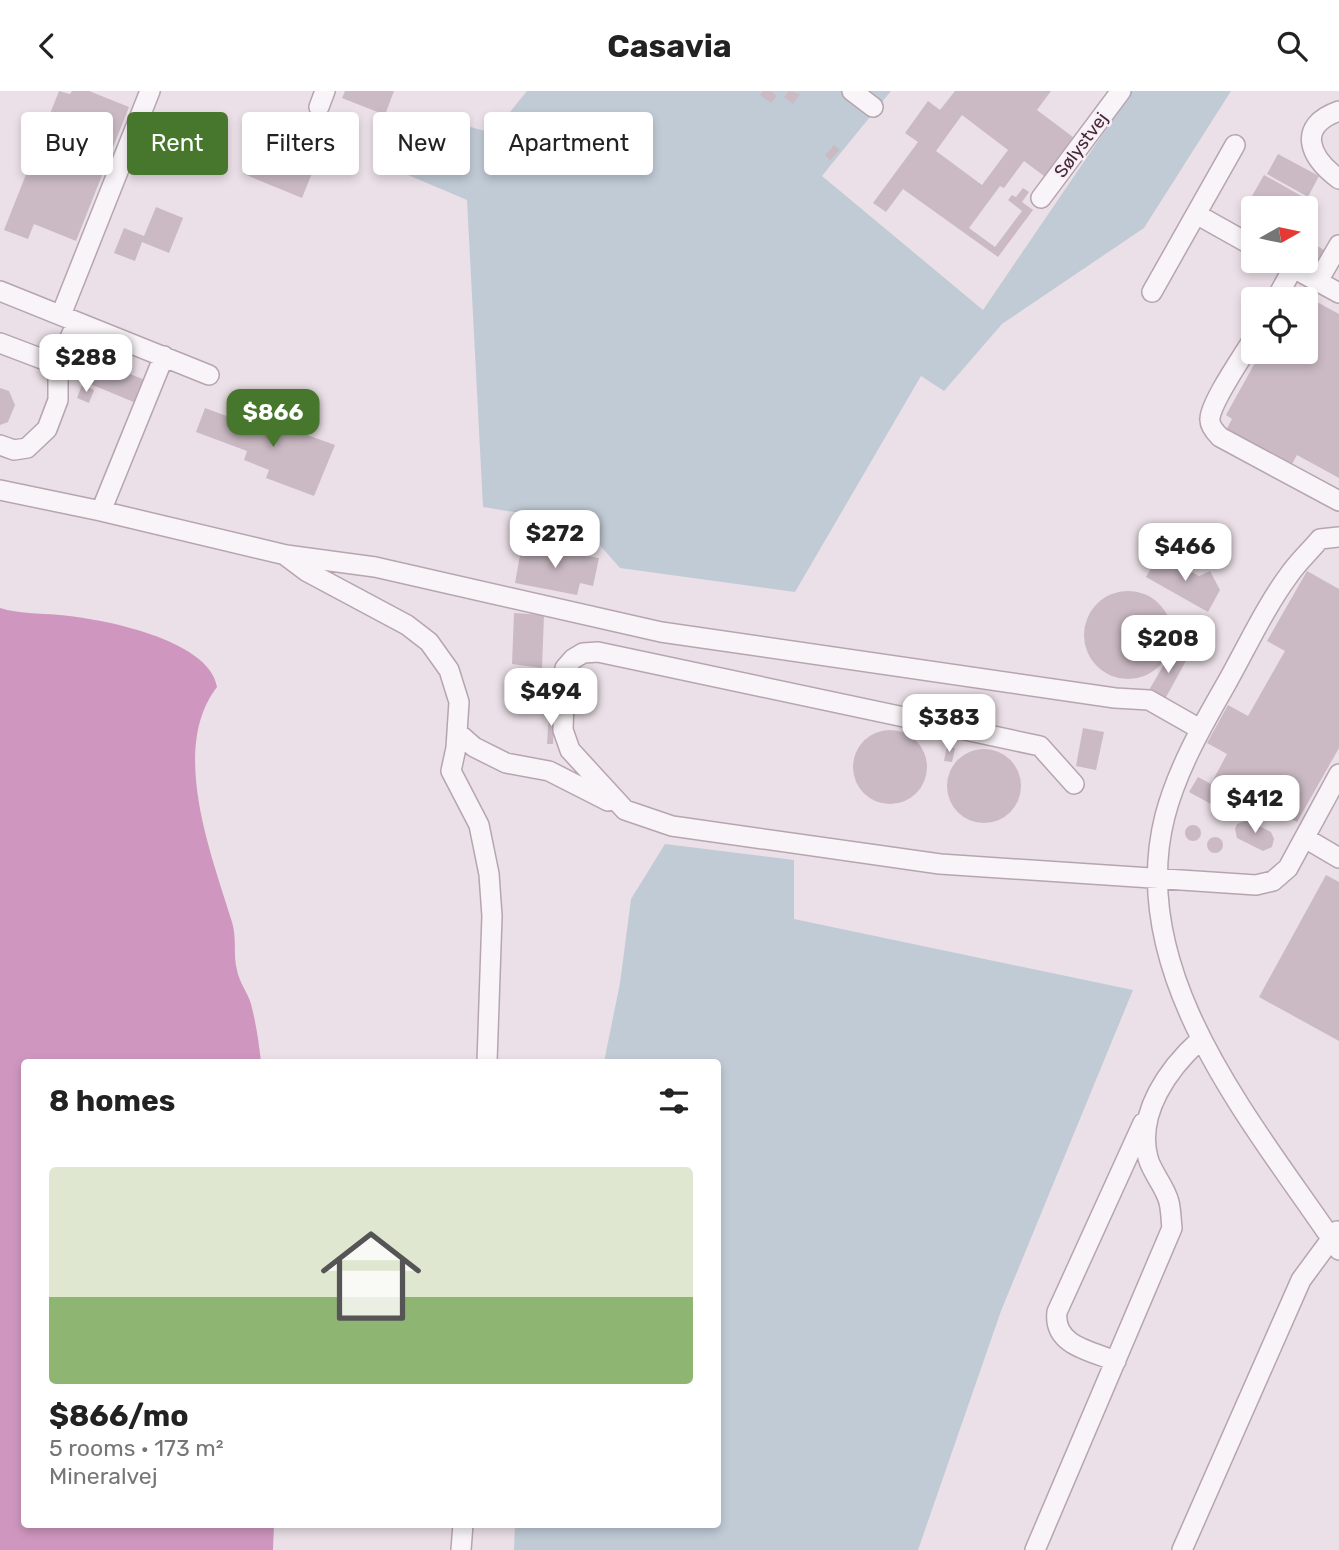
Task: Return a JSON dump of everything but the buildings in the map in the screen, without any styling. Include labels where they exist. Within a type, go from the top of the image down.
[{"type":"street","points":[[0,445],[14,450],[27,448],[47,429],[58,400],[58,365],[69,319],[150,91]]},
{"type":"street","points":[[852,91],[873,107]]},
{"type":"street","name":"Sølystvej","points":[[1041,198],[1121,91]]},
{"type":"street","points":[[1339,111],[1324,116],[1315,124],[1310,141],[1315,157],[1339,179]]},
{"type":"street","points":[[1152,292],[1235,145]]},
{"type":"street","points":[[1196,214],[1241,239]]},
{"type":"street","points":[[1318,281],[1339,245]]},
{"type":"street","points":[[1303,273],[1339,293]]},
{"type":"street","points":[[0,291],[209,375]]},
{"type":"street","points":[[0,343],[58,365]]},
{"type":"street","points":[[101,511],[164,356]]},
{"type":"street","points":[[1241,361],[1214,409],[1210,418],[1211,426],[1220,437],[1339,501]]},
{"type":"street","points":[[0,490],[285,555],[375,567],[662,632],[841,660],[1115,698],[1149,700],[1200,729]]},
{"type":"street","points":[[1182,1550],[1301,1280],[1336,1239],[1200,1040],[1169,959],[1158,879],[1159,847],[1166,814],[1200,729],[1289,575],[1320,539],[1339,537]]},
{"type":"street","points":[[285,555],[306,571],[407,625],[429,642],[449,670],[459,702],[451,771],[479,825],[489,874],[492,930],[486,1059]]},
{"type":"street","points":[[625,810],[570,751],[563,730],[565,668],[583,653],[598,652],[1040,746],[1074,784]]},
{"type":"street","points":[[457,732],[474,747],[506,763],[549,771],[625,810],[672,827],[940,864],[1256,885],[1273,881],[1289,868],[1339,774]]},
{"type":"street","points":[[1304,838],[1339,858]]},
{"type":"street","points":[[1115,1361],[1069,1342],[1060,1335],[1055,1325],[1058,1312],[1147,1112],[1181,1058],[1200,1040]]},
{"type":"street","points":[[1035,1550],[1172,1229],[1169,1200],[1148,1159],[1145,1137],[1147,1112]]},
{"type":"street","points":[[461,1550],[463,1528]]},
{"type":"shaded area","points":[[527,91],[891,91],[822,176],[983,310],[1132,91],[1231,91],[1144,228],[1002,324],[944,391],[921,376],[795,592],[620,568],[580,523],[483,507],[467,200],[408,175],[470,175],[470,127],[484,131],[484,175],[653,175],[653,112],[510,112]]},
{"type":"shaded area","points":[[0,608],[125,626],[174,644],[195,656],[210,670],[217,687],[203,712],[196,741],[195,771],[199,803],[233,928],[237,970],[251,1004],[261,1059],[21,1059],[21,1528],[274,1528],[273,1550],[0,1550]]},
{"type":"shaded area","points":[[665,844],[794,860],[794,919],[1133,990],[1001,1311],[918,1550],[514,1550],[515,1528],[721,1528],[721,1059],[605,1059],[620,983],[631,899]]}]
